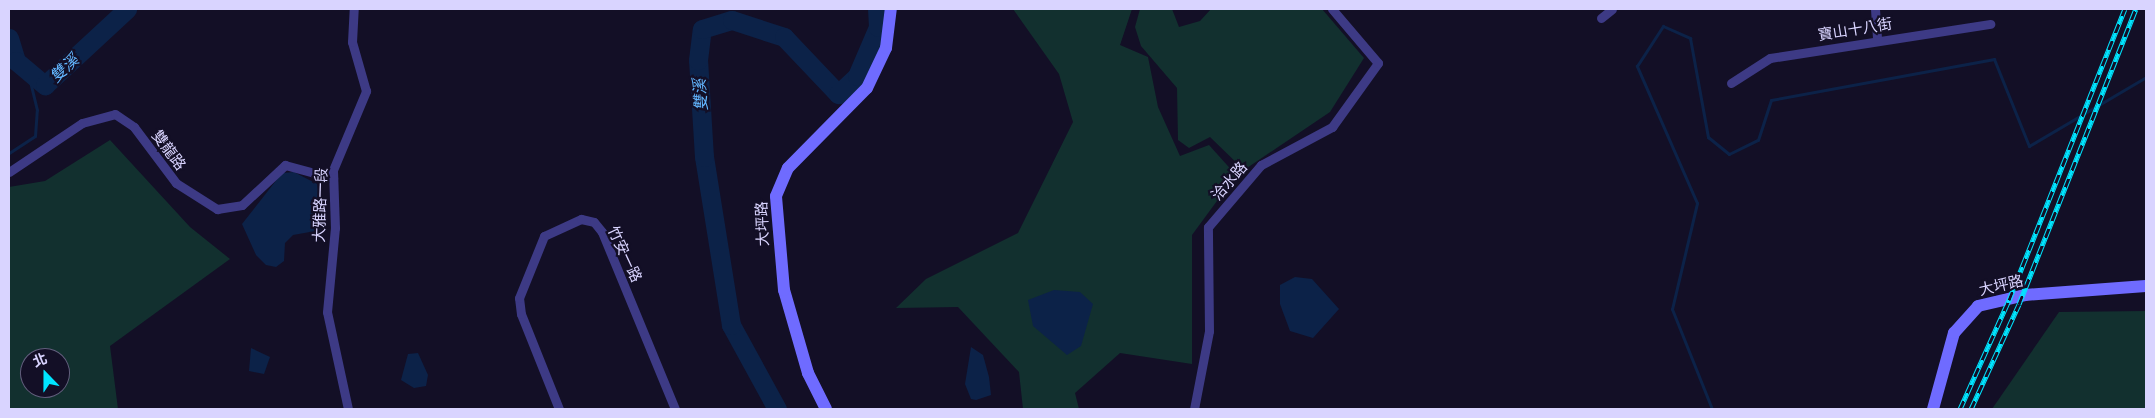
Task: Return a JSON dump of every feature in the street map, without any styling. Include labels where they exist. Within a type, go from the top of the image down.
[{"type":"street","name":"大雅路一段","points":[[348,409],[327,312],[335,228],[333,178],[336,156],[366,92],[352,42],[354,9]]},
{"type":"street","name":"大坪路","points":[[826,409],[808,373],[784,290],[776,196],[788,168],[867,88],[889,37],[891,9]]},
{"type":"street","name":"洽水路","points":[[1194,409],[1209,331],[1208,227],[1261,165],[1332,127],[1378,63],[1332,9]]},
{"type":"street","points":[[1601,18],[1612,9]]},
{"type":"street","points":[[1875,9],[1877,39]]},
{"type":"street","name":"寶山十八街","points":[[1732,82],[1770,58],[1877,39],[1990,24]]},
{"type":"street","name":"雙龍路","points":[[9,172],[82,123],[115,114],[134,127],[176,183],[216,209],[242,205],[285,165],[333,178]]},
{"type":"street","name":"竹安一路","points":[[559,409],[521,314],[519,298],[544,236],[581,219],[594,222],[602,232],[675,409]]},
{"type":"street","name":"大坪路","points":[[1933,409],[1954,333],[1978,306],[2026,295],[2146,286]]},
{"type":"green space","points":[[1013,9],[1132,9],[1120,45],[1148,57],[1158,107],[1180,156],[1209,145],[1236,175],[1192,235],[1192,364],[1120,353],[1075,393],[1079,409],[1023,409],[1019,372],[958,307],[896,308],[926,279],[1018,233],[1073,122],[1059,74]]},
{"type":"green space","points":[[1140,9],[1172,9],[1179,27],[1200,21],[1211,9],[1322,9],[1364,58],[1330,112],[1244,170],[1210,137],[1189,148],[1178,140],[1177,88],[1141,46],[1135,27]]},
{"type":"green space","points":[[110,140],[190,227],[230,259],[110,346],[118,409],[9,409],[9,187],[45,181]]},
{"type":"green space","points":[[2146,311],[2146,409],[1992,409],[2059,312]]},
{"type":"water","points":[[294,172],[317,184],[324,217],[321,230],[293,235],[285,243],[284,261],[276,267],[266,265],[256,255],[242,224],[282,173]]},
{"type":"water","points":[[1295,277],[1312,279],[1339,309],[1313,338],[1290,331],[1280,304],[1280,285]]},
{"type":"water","points":[[1054,290],[1080,292],[1093,304],[1081,346],[1067,355],[1033,326],[1028,300]]},
{"type":"water","points":[[971,347],[983,355],[989,377],[991,395],[976,400],[971,399],[965,384]]},
{"type":"water","points":[[251,348],[270,357],[264,374],[249,371]]},
{"type":"water","points":[[418,353],[428,375],[426,386],[414,388],[401,380],[408,354]]},
{"type":"waterway","name":"雙溪","points":[[9,38],[16,61],[45,85],[127,9]]},
{"type":"waterway","name":"雙溪","points":[[777,409],[731,325],[704,157],[698,60],[702,29],[732,20],[784,37],[838,94],[857,76],[878,27],[877,9]]},
{"type":"waterway","points":[[1712,409],[1672,309],[1697,203],[1637,66],[1663,26],[1690,38],[1708,137],[1729,154],[1758,140],[1771,100],[1994,59],[2029,146],[2146,77]]},
{"type":"waterway","points":[[9,153],[35,136],[37,110],[27,69]]},
{"type":"railway","points":[[1960,409],[2009,300],[2125,9]]},
{"type":"railway","points":[[1971,409],[2019,304],[2136,9]]}]
